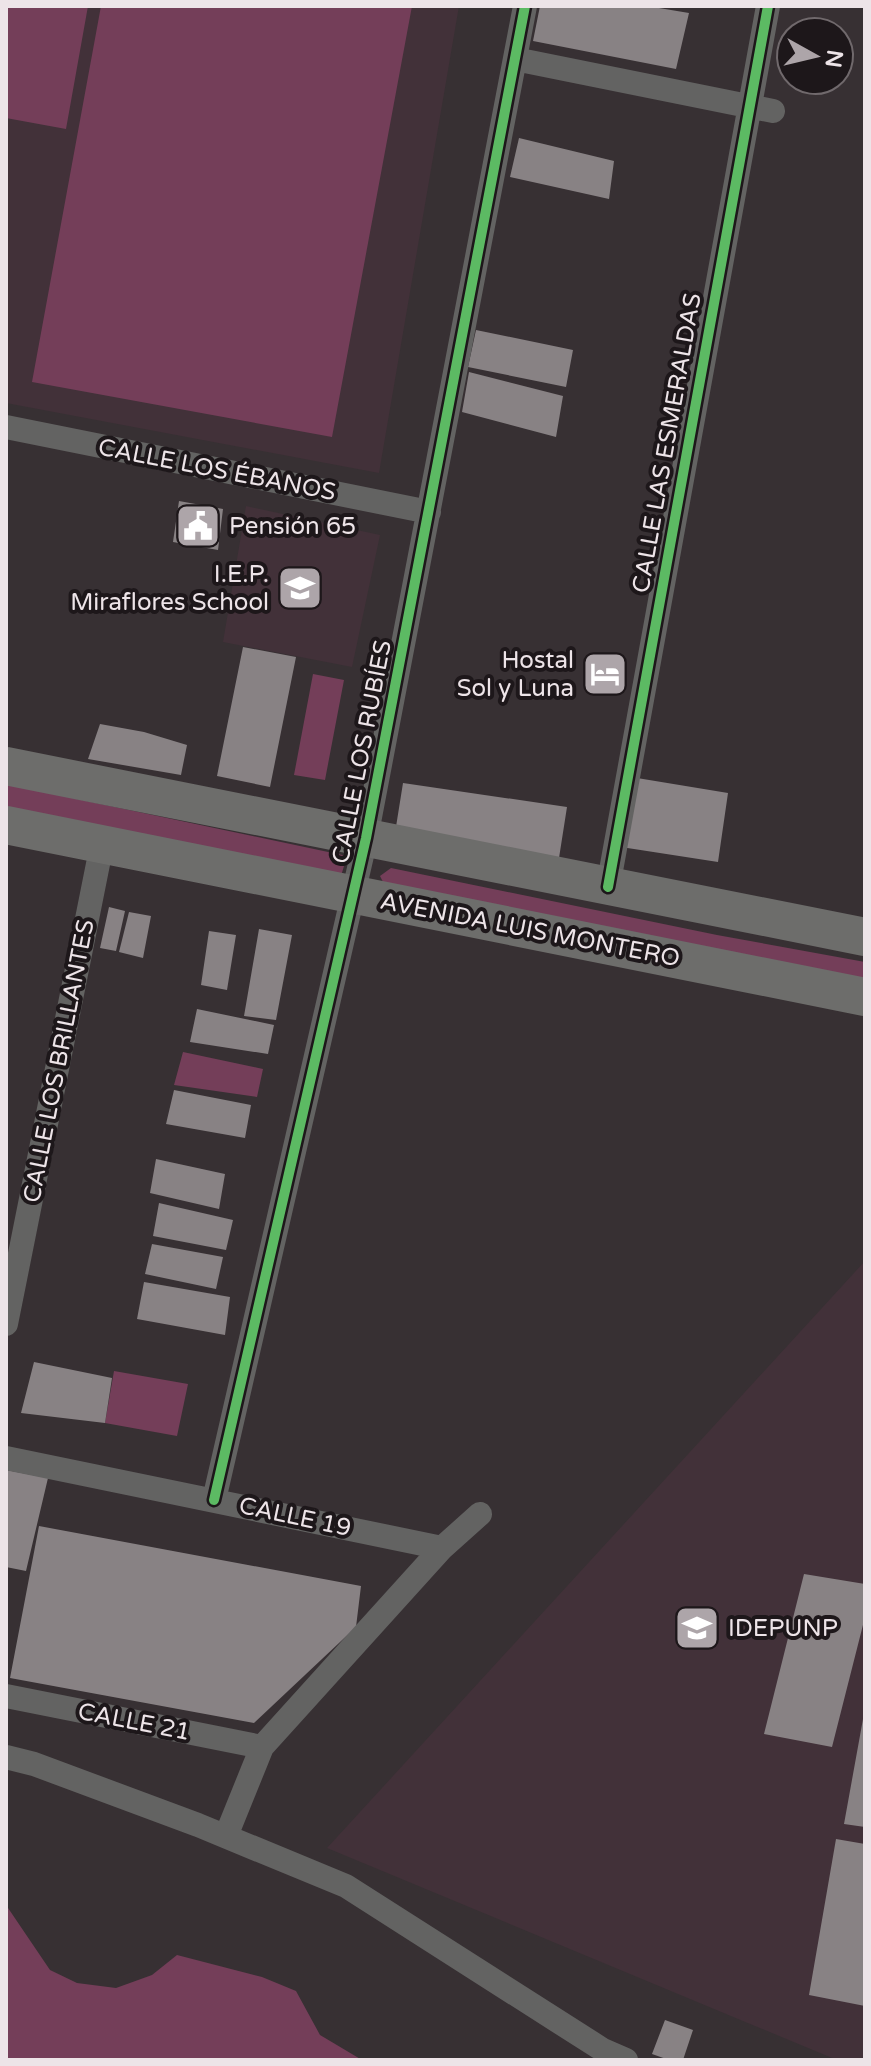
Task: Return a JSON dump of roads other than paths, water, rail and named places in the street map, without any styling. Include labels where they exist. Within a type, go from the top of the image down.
[{"type":"main road","points":[[6,766],[865,937]]},
{"type":"main road","name":"AVENIDA LUIS MONTERO","points":[[6,825],[865,997]]},
{"type":"street","name":"CALLE LOS RUBÍES","points":[[214,1500],[366,838],[525,6]]},
{"type":"street","name":"CALLE LAS ESMERALDAS","points":[[608,887],[768,6]]},
{"type":"street","points":[[515,59],[773,111]]},
{"type":"street","name":"CALLE LOS ÉBANOS","points":[[6,427],[429,512]]},
{"type":"street","name":"CALLE LOS BRILLANTES","points":[[6,1324],[102,844]]},
{"type":"street","name":"CALLE 19","points":[[6,1458],[442,1548]]},
{"type":"street","points":[[226,1836],[262,1747],[442,1548],[480,1514]]},
{"type":"street","name":"CALLE 21","points":[[6,1696],[262,1747]]},
{"type":"street","points":[[6,1757],[87,1783],[346,1886],[603,2050],[626,2060]]},
{"type":"place","name":"Pensión 65","points":[[198,526]]},
{"type":"place","name":"I.E.P. Miraflores School","points":[[300,588]]},
{"type":"place","name":"Hostal Sol y Luna","points":[[605,674]]},
{"type":"place","name":"IDEPUNP","points":[[697,1628]]}]
